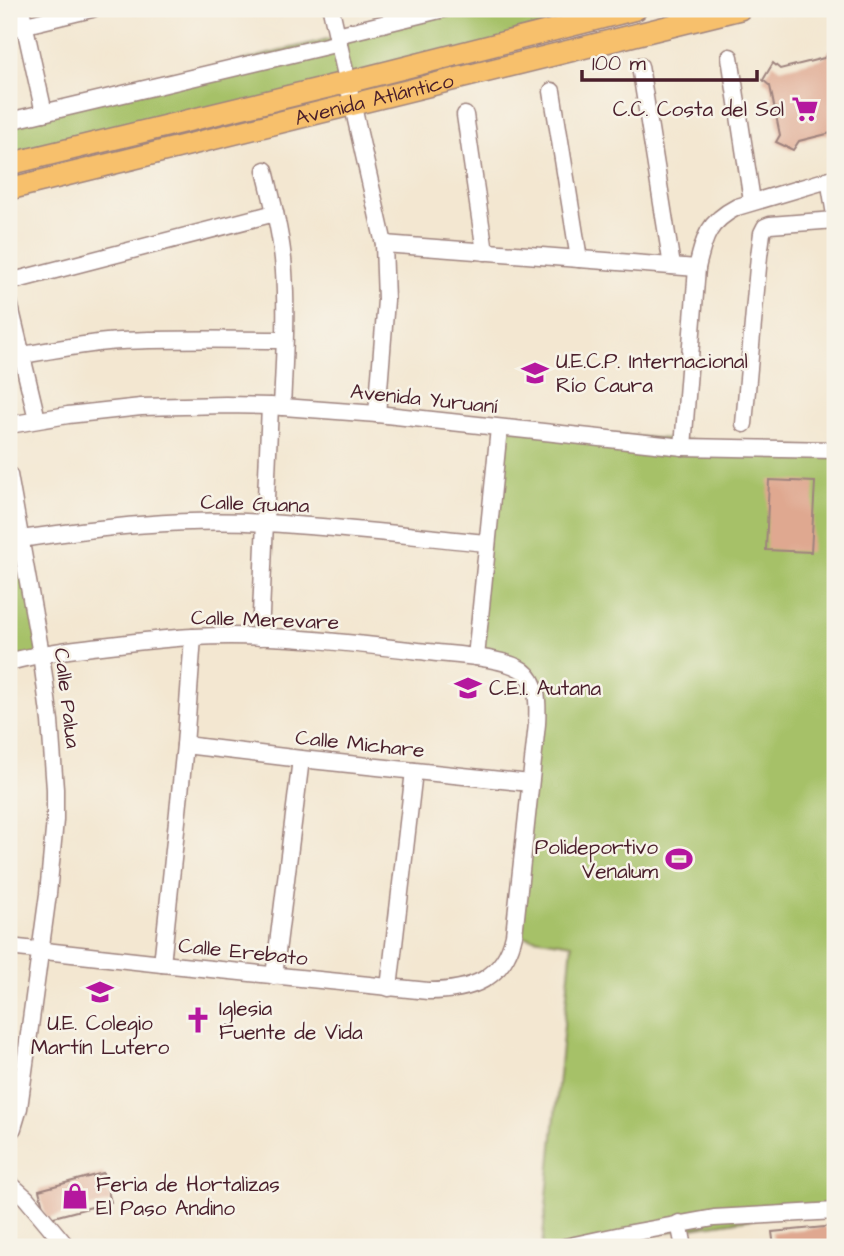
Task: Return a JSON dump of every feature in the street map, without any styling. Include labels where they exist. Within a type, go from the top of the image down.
[{"type":"main road","name":"Avenida Atlántico","points":[[9,163],[348,82],[636,9]]},
{"type":"main road","name":"Avenida Atlántico","points":[[9,189],[740,9]]},
{"type":"street","points":[[44,113],[18,21],[92,9]]},
{"type":"street","points":[[331,9],[384,244],[386,300],[377,414]]},
{"type":"street","points":[[9,121],[338,39],[394,15],[444,9]]},
{"type":"street","points":[[730,57],[752,201]]},
{"type":"street","points":[[640,66],[671,266]]},
{"type":"street","points":[[552,91],[579,259]]},
{"type":"street","points":[[465,115],[485,252]]},
{"type":"street","points":[[260,636],[264,523],[284,340],[284,271],[265,170]]},
{"type":"street","points":[[683,447],[697,268],[704,239],[712,225],[723,214],[752,201],[832,178],[835,218],[770,225],[765,227],[762,233],[744,424]]},
{"type":"street","points":[[9,282],[275,213]]},
{"type":"street","points":[[384,244],[697,268]]},
{"type":"street","points":[[9,302],[37,419]]},
{"type":"street","points":[[23,355],[107,342],[284,340]]},
{"type":"street","name":"Avenida Yuruaní","points":[[9,425],[37,419],[141,407],[276,406],[377,414],[683,447],[835,450]]},
{"type":"street","points":[[476,657],[499,428]]},
{"type":"street","name":"Calle Palua","points":[[9,475],[41,654],[50,721],[55,799],[52,853],[19,1108],[9,1133]]},
{"type":"street","name":"Calle Guana","points":[[21,539],[151,523],[264,523],[487,543]]},
{"type":"street","name":"Calle Merevare","points":[[9,662],[87,647],[193,637],[260,636],[398,648],[505,663],[520,668],[529,676],[535,688],[538,705],[530,783]]},
{"type":"street","points":[[162,964],[186,745],[193,637]]},
{"type":"street","name":"Calle Michare","points":[[186,745],[530,783]]},
{"type":"street","points":[[274,976],[301,759]]},
{"type":"street","points":[[389,988],[414,771]]},
{"type":"street","name":"Calle Erebato","points":[[9,947],[389,988],[447,991],[473,985],[495,971],[505,961],[511,949],[530,783]]},
{"type":"street","points":[[9,1184],[26,1198],[67,1247]]},
{"type":"street","points":[[565,1247],[598,1244],[679,1223],[738,1216],[835,1211]]},
{"type":"street","points":[[679,1223],[684,1247]]},
{"type":"green space","points":[[444,9],[636,9],[9,164],[9,121]]},
{"type":"green space","name":"Polideportivo Venalum","points":[[499,428],[835,450],[835,1211],[792,1213],[565,1247],[542,1247],[572,944],[514,935],[537,724],[529,676],[476,657]]},
{"type":"green space","points":[[9,475],[41,654],[9,662]]},
{"type":"building","name":"C.C. Costa del Sol","points":[[830,50],[835,53],[835,132],[799,141],[793,150],[776,142],[780,135],[770,86],[763,80],[773,63],[780,69],[824,58]]},
{"type":"building","points":[[769,480],[815,482],[811,552],[766,550]]},
{"type":"building","name":"Feria de Hortalizas El Paso Andino","points":[[103,1173],[111,1202],[46,1219],[39,1190]]},
{"type":"building","points":[[835,1226],[835,1247],[774,1247],[772,1232]]},
{"type":"place","name":"C.C. Costa del Sol","points":[[805,109]]},
{"type":"place","name":"U.E.C.P. Internacional Río Caura","points":[[535,373]]},
{"type":"place","name":"C.E.I. Autana","points":[[468,688]]},
{"type":"place","name":"Polideportivo Venalum","points":[[679,859]]},
{"type":"place","name":"U.E. Colegio Martín Lutero","points":[[100,992]]},
{"type":"place","name":"Iglesia Fuente de Vida","points":[[198,1020]]},
{"type":"place","name":"Feria de Hortalizas El Paso Andino","points":[[75,1196]]}]
